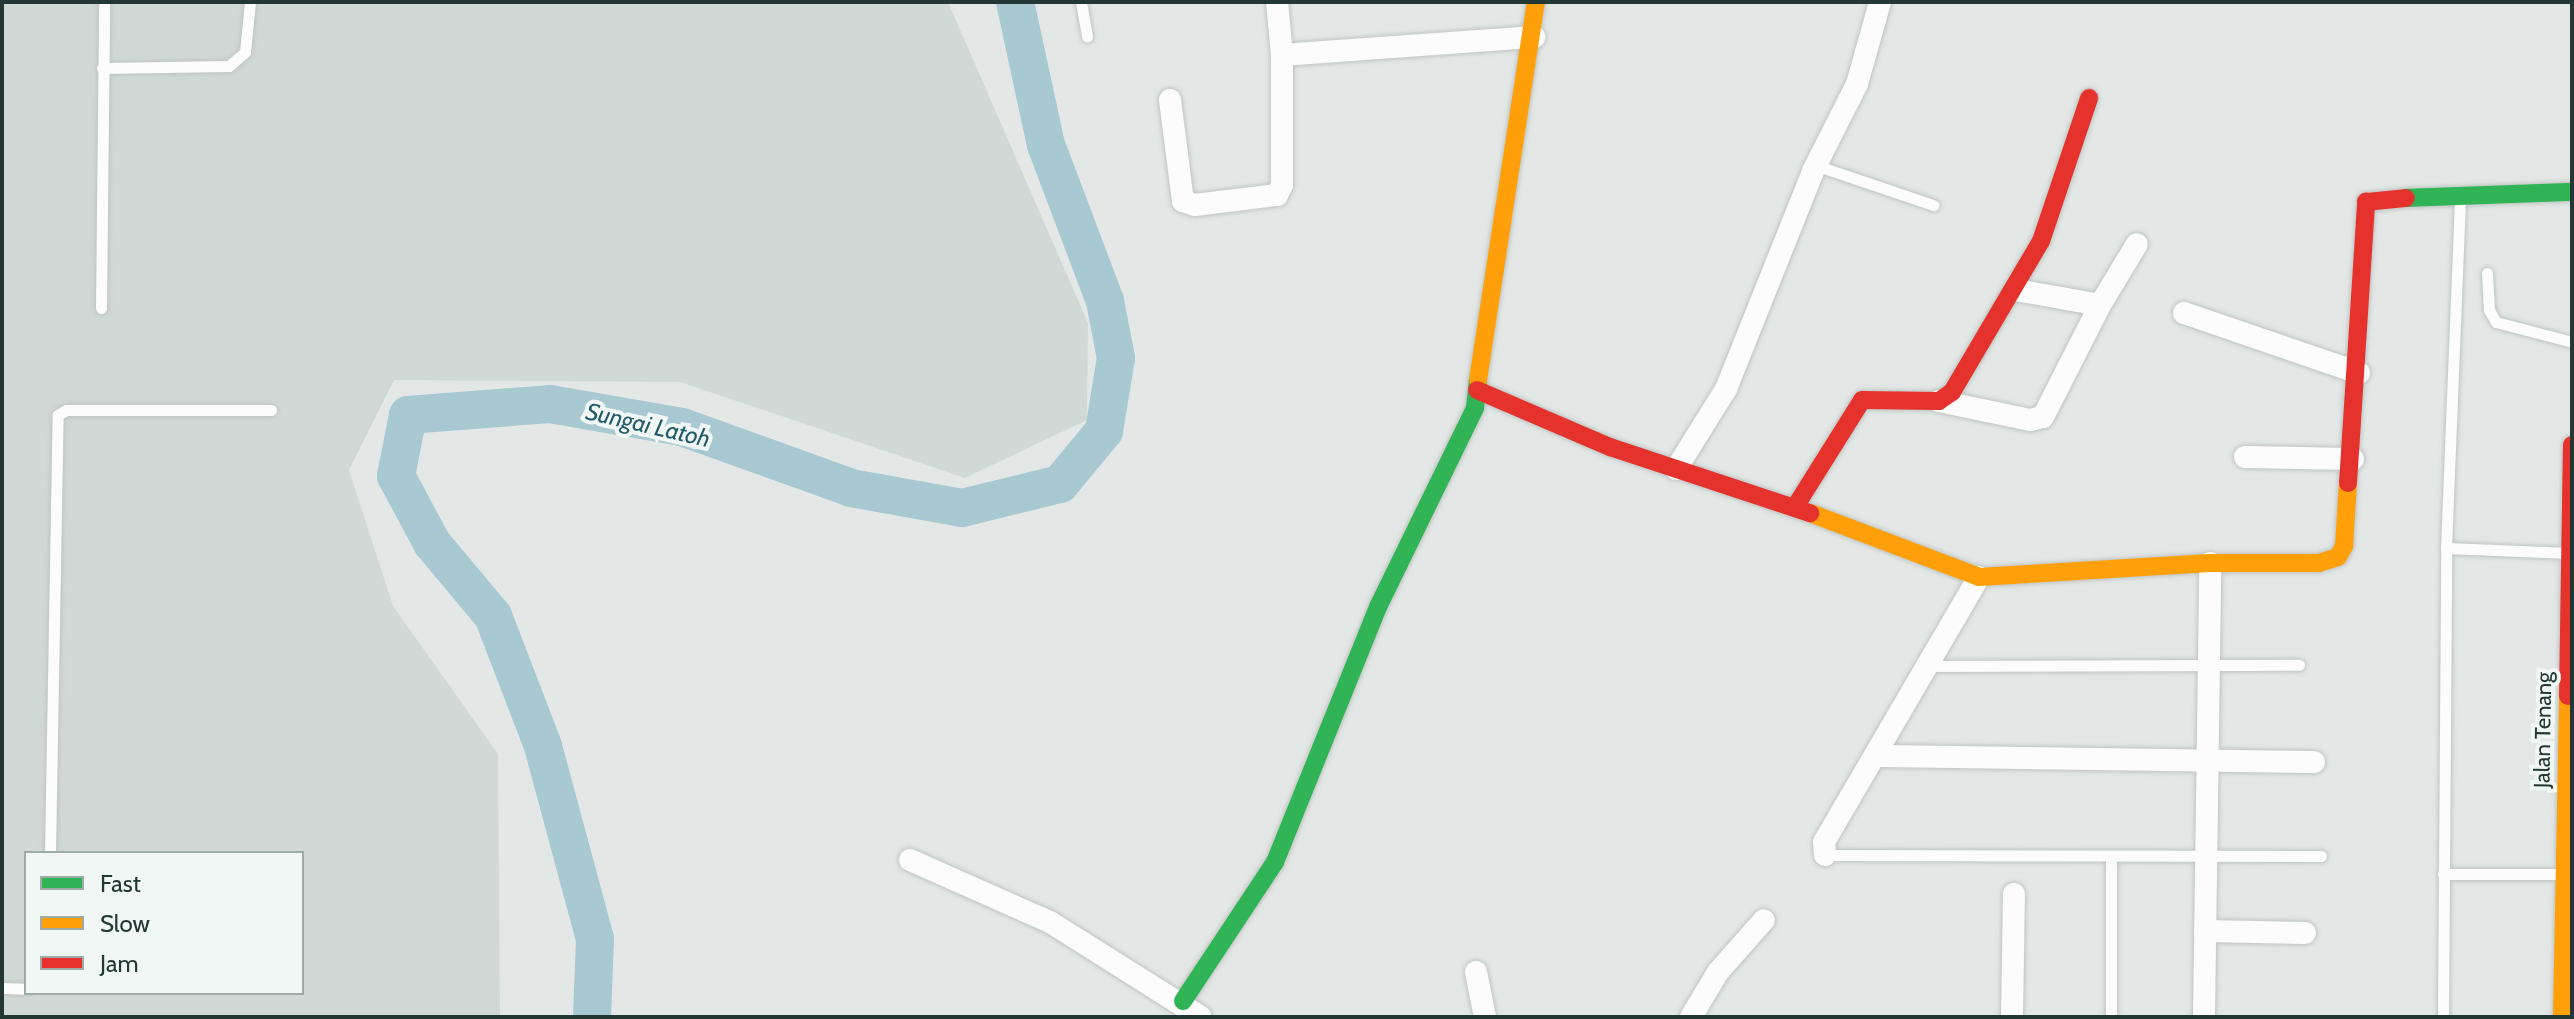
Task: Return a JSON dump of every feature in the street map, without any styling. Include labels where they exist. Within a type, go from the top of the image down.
[{"type":"street","points":[[1170,100],[1177,191],[1183,201],[1195,205],[1272,198],[1282,185],[1282,55],[1277,2]]},
{"type":"street","points":[[1183,1001],[1278,854],[1378,607],[1475,408],[1534,37],[1536,2]]},
{"type":"street","points":[[1676,469],[1726,389],[1815,165],[1857,84],[1880,2]]},
{"type":"street","points":[[1282,55],[1534,37]]},
{"type":"street","points":[[1939,401],[1952,392],[2016,290],[2041,241],[2089,98]]},
{"type":"street","points":[[1477,390],[1676,469],[1795,507],[1979,577],[2210,563],[2319,563],[2338,557],[2344,546],[2359,373],[2363,207],[2377,197],[2460,192],[2572,192]]},
{"type":"street","points":[[1795,507],[1862,400],[1939,401],[2030,420],[2043,417],[2100,305],[2137,244]]},
{"type":"street","points":[[2016,290],[2100,305]]},
{"type":"street","points":[[2184,313],[2359,373]]},
{"type":"street","name":"Jalan Tenang","points":[[2562,1017],[2568,896],[2564,874],[2572,445]]},
{"type":"street","points":[[2245,457],[2353,459]]},
{"type":"street","points":[[2204,1017],[2210,563]]},
{"type":"street","points":[[1825,855],[1824,842],[1979,577]]},
{"type":"street","points":[[1876,756],[2314,762]]},
{"type":"street","points":[[910,860],[1050,922],[1183,1001],[1201,1017]]},
{"type":"street","points":[[2012,1017],[2014,894]]},
{"type":"street","points":[[1691,1017],[1718,972],[1764,920]]},
{"type":"street","points":[[2205,931],[2305,933]]},
{"type":"street","points":[[1476,972],[1485,1017]]},
{"type":"lane","points":[[101,308],[104,2]]},
{"type":"lane","points":[[102,68],[229,66],[245,52],[250,2]]},
{"type":"lane","points":[[1081,2],[1087,36]]},
{"type":"lane","points":[[1815,165],[1933,205]]},
{"type":"lane","points":[[2443,1017],[2446,548],[2460,192]]},
{"type":"lane","points":[[2487,273],[2489,310],[2496,322],[2572,342]]},
{"type":"lane","points":[[50,851],[58,415],[66,410],[271,410]]},
{"type":"lane","points":[[2446,548],[2570,553]]},
{"type":"lane","points":[[1929,666],[2299,665]]},
{"type":"lane","points":[[1825,855],[2111,858],[2321,856]]},
{"type":"lane","points":[[2111,858],[2111,1017]]},
{"type":"lane","points":[[2443,874],[2564,874]]},
{"type":"lane","points":[[2,988],[24,989]]},
{"type":"shaded area","points":[[2,2],[948,2],[1088,323],[1087,420],[965,478],[680,382],[394,380],[349,470],[393,606],[498,754],[500,1017],[2,1017]]},
{"type":"waterway","name":"Sungai Latoh","points":[[592,1017],[595,939],[543,746],[493,616],[432,543],[396,476],[408,415],[550,404],[682,427],[851,488],[962,508],[1060,484],[1104,431],[1116,358],[1105,301],[1046,145],[1015,2]]},
{"type":"traffic: fast","points":[[2406,198],[2572,192]]},
{"type":"traffic: fast","points":[[1183,1001],[1275,862],[1378,607],[1475,408],[1478,380]]},
{"type":"traffic: slow","points":[[1478,380],[1536,2]]},
{"type":"traffic: slow","points":[[1810,513],[1979,577],[2210,563],[2319,563],[2338,557],[2344,546],[2348,483]]},
{"type":"traffic: slow","points":[[2562,1017],[2568,696]]},
{"type":"traffic: jam","points":[[1795,507],[1862,400],[1939,401],[1952,392],[2041,241],[2089,98]]},
{"type":"traffic: jam","points":[[2348,483],[2366,202],[2406,198]]},
{"type":"traffic: jam","points":[[1477,390],[1610,447],[1810,513]]},
{"type":"traffic: jam","points":[[2568,696],[2572,445]]}]
